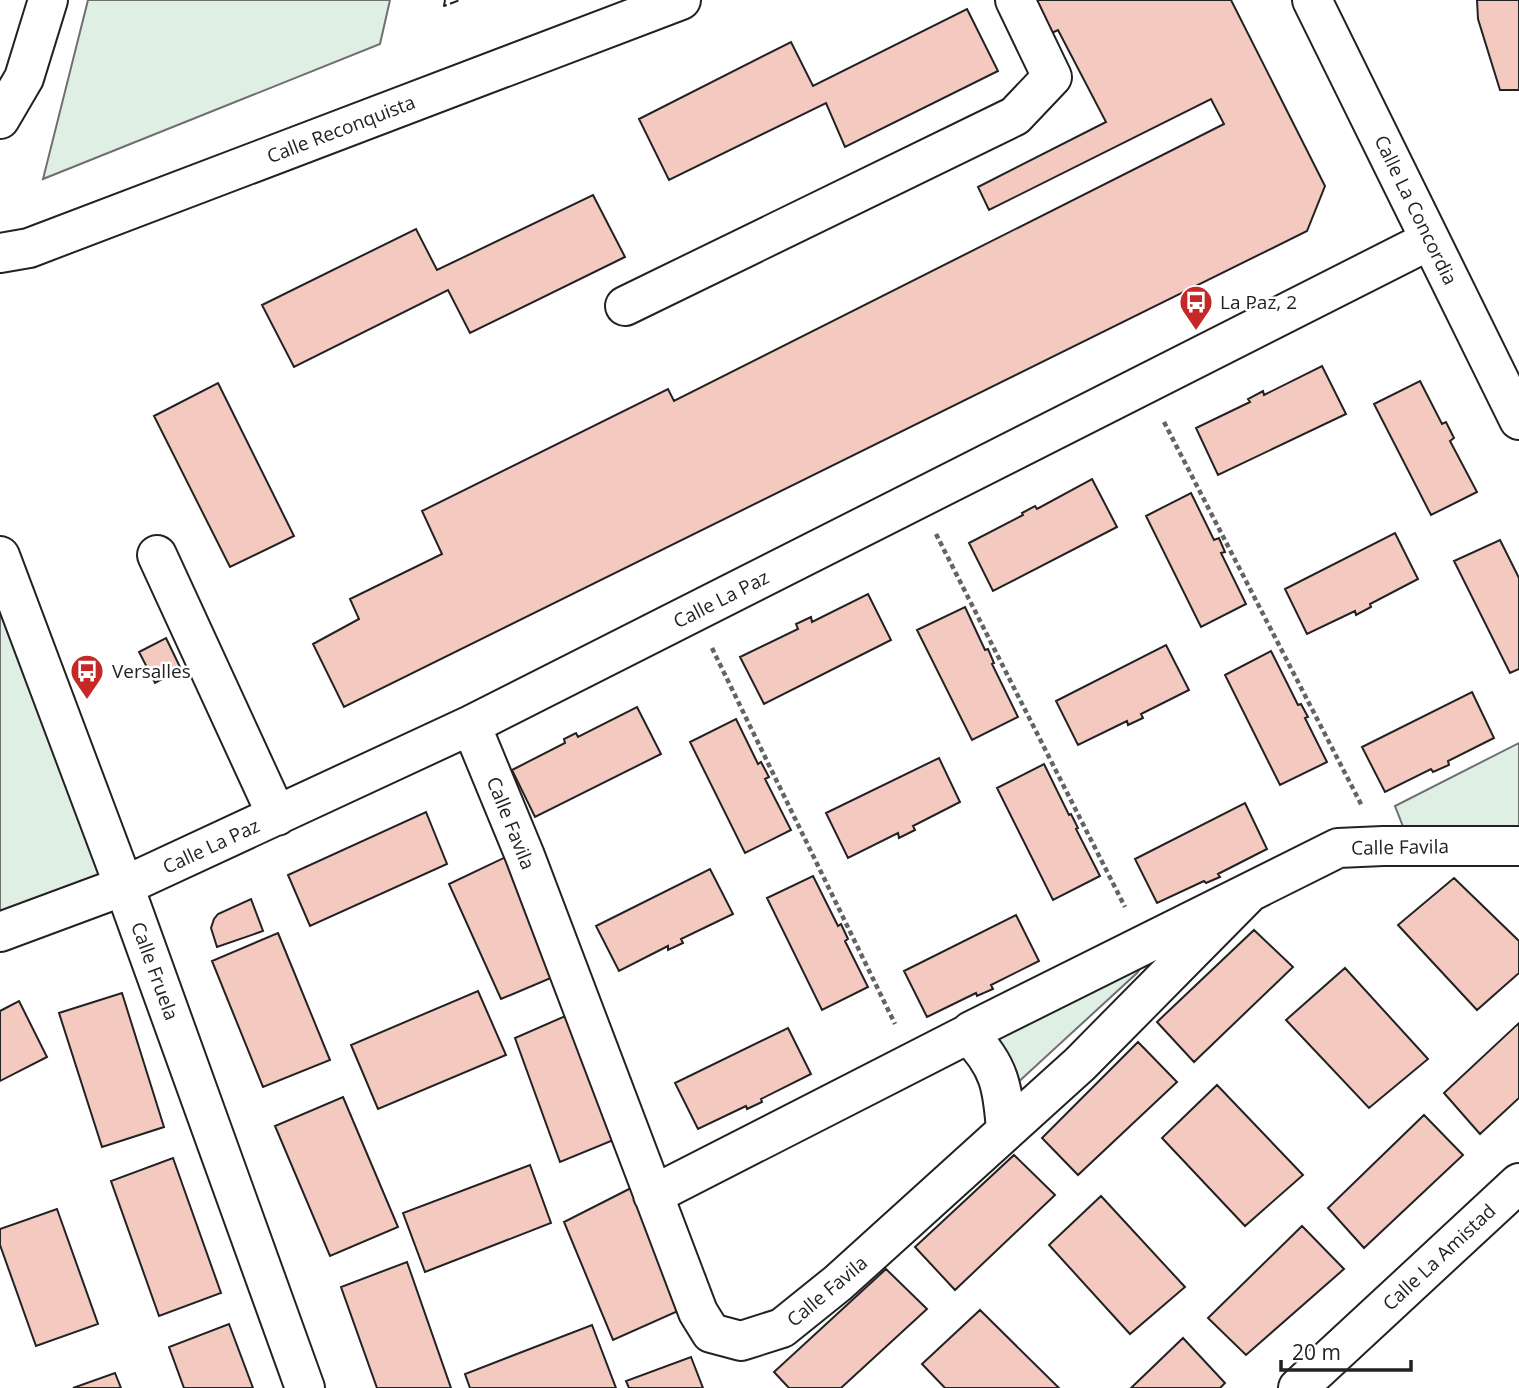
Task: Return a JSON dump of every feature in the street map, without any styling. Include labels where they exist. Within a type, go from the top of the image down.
[{"type":"street","points":[[0,119],[24,78],[48,0]]},
{"type":"street","name":"Calle Reconquista","points":[[0,253],[29,248],[681,0]]},
{"type":"street","points":[[625,306],[1015,116],[1052,77],[1015,0]]},
{"type":"street","name":"Calle La Concordia","points":[[1312,0],[1519,420]]},
{"type":"street","name":"Calle La Paz","points":[[0,932],[124,886],[471,725],[1430,240]]},
{"type":"street","points":[[157,555],[277,816]]},
{"type":"street","name":"Calle Fruela","points":[[0,556],[124,886],[305,1388]]},
{"type":"street","name":"Calle Favila","points":[[471,725],[525,856],[698,1312],[711,1333],[741,1341],[782,1328],[838,1283],[1080,1065],[1250,892]]},
{"type":"street","name":"Calle Favila","points":[[653,1195],[971,1031],[1338,848],[1519,846]]},
{"type":"street","points":[[968,1034],[983,1050],[995,1071],[1002,1091],[1006,1131]]},
{"type":"street","name":"Calle La Amistad","points":[[1298,1388],[1519,1183]]},
{"type":"path","points":[[1144,384],[1383,846]]},
{"type":"path","points":[[918,499],[1144,945]]},
{"type":"path","points":[[695,612],[913,1063]]},
{"type":"green space","points":[[88,0],[390,0],[380,44],[43,179]]},
{"type":"green space","points":[[0,551],[124,886],[0,932]]},
{"type":"green space","points":[[1519,743],[1519,830],[1404,829],[1395,806]]},
{"type":"green space","points":[[1139,963],[1140,969],[1137,973],[1015,1085],[998,1046],[998,1035]]},
{"type":"building","points":[[1023,0],[1231,0],[1325,186],[1307,231],[344,707],[313,644],[359,619],[350,599],[442,554],[422,511],[668,389],[674,401],[1224,124],[1211,99],[989,210],[978,187],[1106,122],[1058,30],[1041,38]]},
{"type":"building","points":[[1477,0],[1519,0],[1519,90],[1500,90],[1478,19]]},
{"type":"building","points":[[967,9],[998,71],[845,147],[826,103],[669,180],[639,119],[791,42],[813,86]]},
{"type":"building","points":[[593,195],[625,257],[470,333],[448,290],[294,367],[262,305],[416,229],[437,270]]},
{"type":"building","points":[[1322,366],[1346,414],[1218,475],[1196,428],[1250,402],[1248,399],[1263,391],[1264,395]]},
{"type":"building","points":[[1420,381],[1442,424],[1446,422],[1454,438],[1450,441],[1477,492],[1431,515],[1374,404]]},
{"type":"building","points":[[218,383],[294,536],[230,567],[154,416]]},
{"type":"building","points":[[1092,479],[1117,527],[993,591],[969,543],[1035,506],[1037,509]]},
{"type":"building","points":[[1191,493],[1214,540],[1219,538],[1225,552],[1221,553],[1246,604],[1201,627],[1146,516]]},
{"type":"building","points":[[1395,533],[1418,579],[1370,604],[1371,607],[1356,615],[1355,611],[1307,634],[1285,589]]},
{"type":"building","points":[[1500,540],[1519,578],[1519,669],[1510,673],[1454,561]]},
{"type":"building","points":[[868,594],[891,640],[764,704],[740,657],[798,629],[796,624],[811,617],[812,622]]},
{"type":"building","points":[[965,607],[985,650],[988,649],[994,663],[992,664],[1018,717],[972,740],[917,630]]},
{"type":"building","points":[[166,638],[181,669],[155,683],[139,652]]},
{"type":"building","points":[[1166,645],[1189,690],[1141,714],[1143,718],[1128,725],[1127,721],[1078,745],[1056,701]]},
{"type":"building","points":[[1271,651],[1298,705],[1301,704],[1308,717],[1305,718],[1327,762],[1280,785],[1225,675]]},
{"type":"building","points":[[1472,692],[1494,738],[1448,761],[1449,765],[1433,772],[1431,769],[1385,792],[1362,747]]},
{"type":"building","points":[[637,707],[661,754],[535,817],[512,770],[565,743],[564,739],[576,733],[578,737]]},
{"type":"building","points":[[736,719],[758,764],[761,762],[769,777],[765,779],[791,830],[745,853],[690,742]]},
{"type":"building","points":[[939,758],[960,802],[913,826],[915,830],[899,838],[898,833],[848,858],[826,813]]},
{"type":"building","points":[[1044,764],[1100,876],[1053,900],[997,788]]},
{"type":"building","points":[[1245,803],[1267,849],[1218,874],[1220,877],[1206,883],[1204,881],[1157,903],[1135,859]]},
{"type":"building","points":[[426,812],[447,864],[310,926],[288,875]]},
{"type":"building","points":[[510,855],[565,972],[501,999],[449,884]]},
{"type":"building","points":[[710,869],[733,914],[681,939],[683,943],[668,950],[668,946],[619,971],[596,926]]},
{"type":"building","points":[[813,876],[838,926],[841,924],[848,939],[845,941],[868,987],[822,1010],[767,898]]},
{"type":"building","points":[[1454,878],[1519,941],[1519,973],[1477,1010],[1398,925]]},
{"type":"building","points":[[251,899],[263,931],[217,947],[211,928],[214,919],[218,914]]},
{"type":"building","points":[[1016,915],[1039,961],[991,985],[993,989],[977,996],[976,993],[927,1017],[904,971]]},
{"type":"building","points":[[1254,930],[1293,967],[1194,1062],[1157,1022]]},
{"type":"building","points":[[278,933],[330,1060],[263,1087],[212,961]]},
{"type":"building","points":[[1345,968],[1428,1059],[1369,1108],[1286,1020]]},
{"type":"building","points":[[478,991],[506,1055],[378,1109],[351,1045]]},
{"type":"building","points":[[122,993],[164,1127],[102,1147],[59,1013]]},
{"type":"building","points":[[19,1001],[47,1057],[0,1081],[0,1011]]},
{"type":"building","points":[[570,1014],[616,1139],[560,1162],[515,1038]]},
{"type":"building","points":[[1519,1023],[1519,1098],[1480,1134],[1444,1093]]},
{"type":"building","points":[[788,1028],[811,1074],[761,1099],[762,1102],[747,1109],[746,1106],[698,1129],[675,1083]]},
{"type":"building","points":[[1138,1042],[1177,1082],[1078,1175],[1042,1138]]},
{"type":"building","points":[[1217,1085],[1303,1175],[1245,1226],[1162,1138]]},
{"type":"building","points":[[343,1097],[398,1227],[330,1256],[275,1126]]},
{"type":"building","points":[[1424,1115],[1463,1155],[1364,1248],[1328,1208]]},
{"type":"building","points":[[1014,1155],[1055,1195],[955,1290],[915,1247]]},
{"type":"building","points":[[173,1158],[221,1293],[159,1316],[111,1181]]},
{"type":"building","points":[[530,1165],[551,1223],[425,1272],[403,1213]]},
{"type":"building","points":[[637,1185],[687,1307],[613,1340],[564,1222]]},
{"type":"building","points":[[1101,1196],[1185,1287],[1130,1334],[1049,1245]]},
{"type":"building","points":[[57,1209],[98,1324],[36,1346],[0,1245],[0,1229]]},
{"type":"building","points":[[1302,1226],[1344,1269],[1246,1355],[1208,1318]]},
{"type":"building","points":[[407,1262],[451,1388],[377,1388],[341,1287]]},
{"type":"building","points":[[886,1269],[927,1309],[841,1388],[789,1388],[774,1372]]},
{"type":"building","points":[[980,1310],[1059,1388],[945,1388],[922,1364]]},
{"type":"building","points":[[229,1324],[253,1388],[184,1388],[169,1347]]},
{"type":"building","points":[[592,1325],[616,1388],[470,1388],[465,1374]]},
{"type":"building","points":[[1183,1338],[1225,1383],[1220,1388],[1131,1388]]},
{"type":"building","points":[[691,1357],[703,1388],[629,1388],[626,1381]]},
{"type":"building","points":[[115,1373],[121,1388],[73,1388]]},
{"type":"fence","points":[[445,0],[444,6],[460,0]]},
{"type":"place","name":"La Paz, 2","points":[[1196,332]]},
{"type":"place","name":"Versalles","points":[[87,701]]}]
